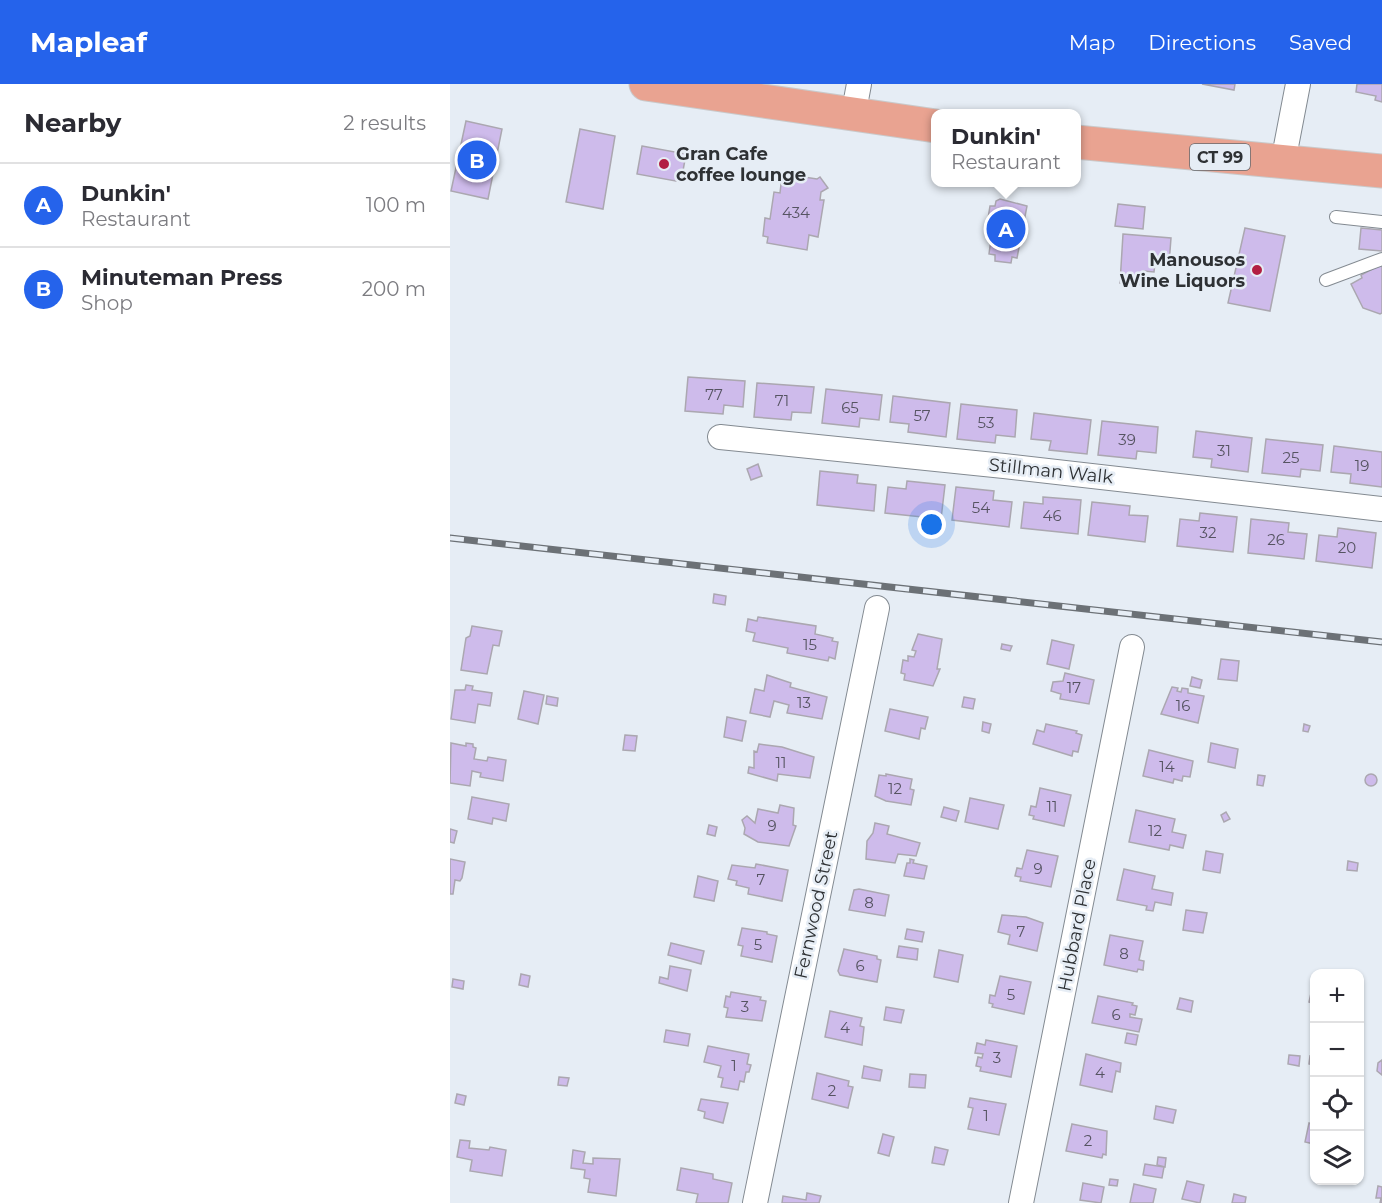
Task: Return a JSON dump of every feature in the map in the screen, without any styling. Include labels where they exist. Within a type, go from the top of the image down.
[{"type":"main road","points":[[646,84],[853,116],[931,125]]},
{"type":"main road","name":"CT 99","points":[[1081,142],[1382,171]]},
{"type":"street","points":[[853,116],[859,84]]},
{"type":"street","points":[[1283,162],[1298,84]]},
{"type":"street","name":"Stillman Walk","points":[[720,437],[1004,466],[1382,509]]},
{"type":"street","name":"Fernwood Street","points":[[754,1203],[877,608]]},
{"type":"street","name":"Hubbard Place","points":[[1021,1203],[1132,646]]},
{"type":"lane","points":[[1336,217],[1382,222]]},
{"type":"lane","points":[[1326,280],[1382,259]]},
{"type":"building","points":[[1202,84],[1235,84],[1234,90]]},
{"type":"building","points":[[1357,84],[1382,84],[1382,102],[1375,100],[1376,96],[1356,92]]},
{"type":"building","points":[[466,121],[502,129],[488,199],[451,191]]},
{"type":"building","points":[[580,129],[615,136],[603,209],[566,202]]},
{"type":"building","points":[[642,146],[686,154],[681,182],[637,174]]},
{"type":"building","points":[[791,175],[817,179],[820,177],[828,188],[821,192],[820,200],[824,200],[818,237],[809,235],[807,250],[767,243],[768,237],[763,236],[765,218],[770,219],[774,192],[780,193],[781,184],[789,185]]},
{"type":"building","points":[[1000,199],[1027,206],[1017,258],[1012,257],[1011,263],[995,261],[995,255],[989,254],[992,232],[986,231],[990,206],[995,206],[996,201]]},
{"type":"building","points":[[1118,204],[1145,207],[1143,229],[1115,226]]},
{"type":"building","points":[[1245,228],[1285,236],[1270,311],[1228,303]]},
{"type":"building","points":[[1361,228],[1382,230],[1382,251],[1359,249]]},
{"type":"building","points":[[1123,234],[1171,238],[1169,264],[1155,263],[1154,272],[1144,271],[1143,285],[1120,283]]},
{"type":"building","points":[[1382,264],[1382,313],[1380,314],[1363,308],[1351,284],[1362,278],[1361,275]]},
{"type":"building","points":[[688,377],[745,381],[743,407],[724,405],[723,414],[685,411]]},
{"type":"building","points":[[757,383],[814,387],[811,413],[792,412],[791,420],[754,417]]},
{"type":"building","points":[[826,389],[882,395],[879,420],[860,418],[859,427],[822,423]]},
{"type":"building","points":[[893,396],[950,403],[946,437],[908,432],[909,424],[890,422]]},
{"type":"building","points":[[961,404],[1017,410],[1015,437],[996,435],[995,443],[957,439]]},
{"type":"building","points":[[1034,413],[1091,420],[1087,454],[1049,450],[1051,441],[1031,439]]},
{"type":"building","points":[[1102,421],[1158,427],[1156,453],[1137,451],[1136,459],[1098,455]]},
{"type":"building","points":[[1196,431],[1252,438],[1248,472],[1211,467],[1212,459],[1193,457]]},
{"type":"building","points":[[1266,439],[1323,445],[1320,471],[1301,469],[1300,477],[1262,473]]},
{"type":"building","points":[[1334,446],[1382,452],[1382,487],[1350,483],[1351,474],[1331,472]]},
{"type":"building","points":[[758,464],[762,476],[751,480],[747,469]]},
{"type":"building","points":[[820,471],[858,475],[857,483],[876,485],[874,511],[817,505]]},
{"type":"building","points":[[907,481],[945,485],[941,519],[885,513],[888,487],[906,489]]},
{"type":"building","points":[[956,487],[994,491],[993,500],[1012,502],[1009,527],[952,520]]},
{"type":"building","points":[[1043,497],[1081,500],[1078,534],[1021,528],[1024,502],[1043,504]]},
{"type":"building","points":[[1092,502],[1130,506],[1129,515],[1148,516],[1145,542],[1088,535]]},
{"type":"building","points":[[1200,513],[1237,517],[1233,552],[1177,546],[1180,519],[1199,521]]},
{"type":"building","points":[[1251,519],[1289,523],[1288,532],[1307,534],[1304,559],[1248,553]]},
{"type":"building","points":[[1338,528],[1376,533],[1372,568],[1316,561],[1319,535],[1337,537]]},
{"type":"building","points":[[714,594],[726,596],[725,605],[713,603]]},
{"type":"building","points":[[758,617],[816,626],[815,634],[833,638],[832,641],[838,642],[835,659],[829,657],[828,661],[787,653],[788,648],[753,641],[755,633],[746,631],[748,619],[757,621]]},
{"type":"building","points":[[472,626],[502,631],[499,646],[493,645],[487,674],[461,670],[466,638],[470,636]]},
{"type":"building","points":[[918,634],[942,639],[937,669],[940,669],[933,686],[904,680],[905,674],[901,673],[903,660],[908,661],[908,656],[914,657],[916,651],[912,650]]},
{"type":"building","points":[[1052,640],[1074,645],[1069,669],[1047,664]]},
{"type":"building","points":[[1002,644],[1012,646],[1010,651],[1001,649]]},
{"type":"building","points":[[1221,659],[1239,661],[1237,681],[1218,679]]},
{"type":"building","points":[[1065,673],[1094,680],[1089,704],[1060,699],[1061,694],[1051,691],[1053,682],[1063,681]]},
{"type":"building","points":[[767,675],[791,683],[790,687],[827,697],[822,719],[787,713],[789,705],[774,701],[770,717],[750,713],[755,689],[764,691]]},
{"type":"building","points":[[1192,677],[1202,680],[1200,688],[1190,686]]},
{"type":"building","points":[[466,685],[473,686],[472,690],[492,693],[490,706],[478,704],[475,723],[451,719],[455,690],[465,690]]},
{"type":"building","points":[[1172,687],[1178,688],[1177,691],[1181,692],[1182,688],[1188,689],[1188,693],[1204,696],[1198,723],[1161,714]]},
{"type":"building","points":[[524,691],[544,695],[538,724],[518,719]]},
{"type":"building","points":[[547,696],[558,698],[557,706],[546,704]]},
{"type":"building","points":[[964,697],[975,699],[973,709],[962,707]]},
{"type":"building","points":[[890,709],[928,717],[925,729],[921,728],[919,739],[885,731]]},
{"type":"building","points":[[727,717],[746,721],[742,741],[724,737]]},
{"type":"building","points":[[983,722],[991,724],[989,733],[982,731]]},
{"type":"building","points":[[1046,724],[1077,731],[1076,733],[1082,735],[1078,752],[1073,751],[1072,756],[1033,744],[1037,730],[1044,732]]},
{"type":"building","points":[[1304,724],[1310,726],[1308,732],[1303,731]]},
{"type":"building","points":[[625,735],[637,736],[635,751],[623,750]]},
{"type":"building","points":[[451,743],[466,746],[466,743],[473,744],[476,748],[474,759],[487,761],[488,757],[506,760],[503,781],[480,777],[481,773],[472,771],[470,786],[450,783]]},
{"type":"building","points":[[1211,743],[1238,749],[1235,768],[1208,762]]},
{"type":"building","points":[[759,744],[782,747],[814,757],[810,778],[778,774],[777,781],[748,773],[749,767],[754,768],[754,751],[757,752]]},
{"type":"building","points":[[1149,750],[1193,761],[1190,777],[1183,776],[1182,781],[1174,779],[1173,783],[1143,776]]},
{"type":"building","points":[[886,774],[912,779],[910,789],[914,790],[911,805],[886,801],[875,796],[879,775],[886,776]]},
{"type":"building","points":[[1373,774],[1377,780],[1373,786],[1369,786],[1365,778]]},
{"type":"building","points":[[1258,775],[1265,776],[1263,786],[1257,785]]},
{"type":"building","points":[[1040,788],[1071,795],[1064,826],[1033,819],[1034,816],[1029,815],[1031,806],[1036,807]]},
{"type":"building","points":[[472,797],[509,804],[506,821],[493,818],[492,824],[468,819]]},
{"type":"building","points":[[970,798],[1004,805],[998,829],[965,822]]},
{"type":"building","points":[[780,805],[794,808],[793,825],[796,826],[789,846],[758,842],[744,834],[745,828],[742,820],[747,816],[755,823],[758,809],[778,813]]},
{"type":"building","points":[[944,807],[959,811],[956,821],[941,817]]},
{"type":"building","points":[[1136,810],[1175,819],[1172,832],[1186,835],[1183,848],[1170,845],[1169,850],[1129,842]]},
{"type":"building","points":[[1226,812],[1230,819],[1224,822],[1221,815]]},
{"type":"building","points":[[875,823],[889,826],[887,834],[920,843],[916,856],[898,854],[895,863],[866,859],[867,841],[873,833]]},
{"type":"building","points":[[709,825],[717,827],[715,836],[707,834]]},
{"type":"building","points":[[450,829],[457,831],[454,843],[450,842]]},
{"type":"building","points":[[1027,850],[1058,856],[1051,887],[1020,881],[1021,877],[1015,876],[1017,868],[1022,869]]},
{"type":"building","points":[[1206,851],[1223,854],[1220,873],[1203,870]]},
{"type":"building","points":[[450,859],[465,862],[462,878],[460,881],[455,880],[453,894],[450,894]]},
{"type":"building","points":[[910,859],[914,860],[913,863],[927,866],[924,879],[904,876]]},
{"type":"building","points":[[1348,861],[1358,863],[1357,871],[1347,870]]},
{"type":"building","points":[[756,864],[788,870],[782,901],[748,894],[749,888],[736,885],[737,881],[728,879],[732,865],[755,868]]},
{"type":"building","points":[[1124,869],[1155,876],[1152,889],[1173,893],[1171,905],[1155,902],[1153,911],[1146,910],[1147,906],[1117,900]]},
{"type":"building","points":[[698,876],[718,881],[714,901],[694,897]]},
{"type":"building","points":[[854,890],[889,895],[885,916],[849,910]]},
{"type":"building","points":[[1186,910],[1207,913],[1203,933],[1183,930]]},
{"type":"building","points":[[1002,915],[1026,917],[1043,923],[1037,951],[1008,944],[1010,935],[998,932]]},
{"type":"building","points":[[742,928],[777,936],[772,962],[741,956],[743,946],[738,945]]},
{"type":"building","points":[[907,929],[924,932],[922,942],[905,939]]},
{"type":"building","points":[[1110,935],[1143,941],[1139,960],[1144,961],[1143,970],[1138,969],[1137,972],[1104,965]]},
{"type":"building","points":[[671,943],[704,951],[701,964],[668,955]]},
{"type":"building","points":[[899,946],[918,949],[917,960],[897,957]]},
{"type":"building","points":[[844,949],[877,956],[877,959],[881,960],[877,982],[840,975],[838,971]]},
{"type":"building","points":[[939,950],[963,955],[958,982],[934,977]]},
{"type":"building","points":[[670,966],[691,970],[687,991],[659,983],[660,977],[668,979]]},
{"type":"building","points":[[521,974],[530,976],[528,987],[519,985]]},
{"type":"building","points":[[1000,976],[1031,982],[1024,1014],[992,1007],[993,1004],[989,1003],[990,995],[995,996]]},
{"type":"building","points":[[453,979],[464,981],[463,989],[452,987]]},
{"type":"building","points":[[731,992],[761,997],[760,1000],[766,1001],[762,1021],[726,1017],[728,1008],[724,1007],[726,996],[730,997]]},
{"type":"building","points":[[1098,996],[1133,1003],[1132,1005],[1137,1006],[1135,1015],[1130,1014],[1130,1017],[1142,1019],[1139,1032],[1092,1023]]},
{"type":"building","points":[[1180,998],[1193,1001],[1191,1012],[1177,1009]]},
{"type":"building","points":[[886,1007],[904,1010],[901,1023],[884,1020]]},
{"type":"building","points":[[830,1011],[862,1018],[860,1026],[864,1027],[862,1045],[825,1037]]},
{"type":"building","points":[[666,1030],[690,1034],[688,1046],[664,1042]]},
{"type":"building","points":[[1127,1033],[1138,1035],[1136,1045],[1125,1043]]},
{"type":"building","points":[[986,1040],[1017,1046],[1011,1077],[980,1071],[981,1067],[976,1066],[978,1057],[982,1058],[983,1054],[975,1053],[977,1043],[985,1045]]},
{"type":"building","points":[[708,1046],[749,1054],[747,1064],[751,1065],[749,1072],[746,1072],[744,1082],[740,1081],[738,1090],[721,1087],[723,1078],[718,1077],[721,1066],[704,1062]]},
{"type":"building","points":[[1086,1054],[1121,1063],[1120,1072],[1116,1071],[1112,1092],[1080,1085]]},
{"type":"building","points":[[1289,1055],[1300,1056],[1299,1066],[1288,1064]]},
{"type":"building","points":[[1382,1060],[1382,1075],[1377,1071],[1378,1063]]},
{"type":"building","points":[[864,1066],[882,1070],[880,1081],[862,1078]]},
{"type":"building","points":[[817,1073],[849,1081],[848,1086],[853,1087],[848,1108],[812,1099]]},
{"type":"building","points":[[910,1074],[926,1075],[925,1088],[909,1087]]},
{"type":"building","points":[[559,1077],[569,1078],[567,1086],[558,1085]]},
{"type":"building","points":[[457,1094],[466,1096],[464,1105],[455,1103]]},
{"type":"building","points":[[970,1098],[1006,1104],[999,1135],[968,1129],[973,1108],[968,1107]]},
{"type":"building","points":[[701,1099],[728,1103],[723,1123],[704,1118],[705,1112],[698,1110]]},
{"type":"building","points":[[1156,1106],[1176,1110],[1173,1123],[1154,1119]]},
{"type":"building","points":[[1309,1123],[1310,1143],[1305,1142]]},
{"type":"building","points":[[1072,1124],[1107,1131],[1106,1155],[1103,1154],[1102,1158],[1066,1151]]},
{"type":"building","points":[[883,1134],[894,1137],[889,1156],[878,1153]]},
{"type":"building","points":[[460,1140],[470,1141],[469,1148],[489,1150],[490,1147],[506,1150],[502,1176],[470,1171],[472,1160],[457,1157]]},
{"type":"building","points":[[935,1147],[948,1150],[944,1165],[932,1163]]},
{"type":"building","points":[[573,1150],[585,1152],[583,1163],[593,1164],[593,1158],[620,1159],[616,1196],[588,1192],[590,1179],[584,1178],[585,1170],[571,1168]]},
{"type":"building","points":[[1158,1157],[1166,1158],[1165,1167],[1157,1165]]},
{"type":"building","points":[[1145,1164],[1164,1167],[1162,1178],[1143,1175]]},
{"type":"building","points":[[681,1168],[713,1174],[713,1179],[732,1183],[728,1203],[696,1203],[698,1194],[677,1190]]},
{"type":"building","points":[[1110,1179],[1118,1180],[1117,1186],[1109,1185]]},
{"type":"building","points":[[1187,1181],[1204,1185],[1200,1203],[1182,1199]]},
{"type":"building","points":[[1083,1183],[1104,1187],[1101,1203],[1080,1200]]},
{"type":"building","points":[[1134,1184],[1156,1189],[1153,1203],[1130,1203]]},
{"type":"building","points":[[1378,1186],[1382,1187],[1382,1203],[1380,1203],[1381,1198],[1376,1198]]},
{"type":"building","points":[[807,1193],[821,1196],[819,1203],[782,1203],[783,1196],[806,1200]]},
{"type":"building","points":[[1234,1194],[1246,1197],[1245,1203],[1232,1203]]},
{"type":"railway","points":[[450,538],[1382,642]]},
{"type":"place","name":"Minuteman Press","points":[[477,160]]},
{"type":"place","name":"Gran Cafe coffee lounge","points":[[664,164]]},
{"type":"place","name":"Dunkin'","points":[[1006,229]]},
{"type":"place","name":"Manousos Wine Liquors","points":[[1257,270]]}]
